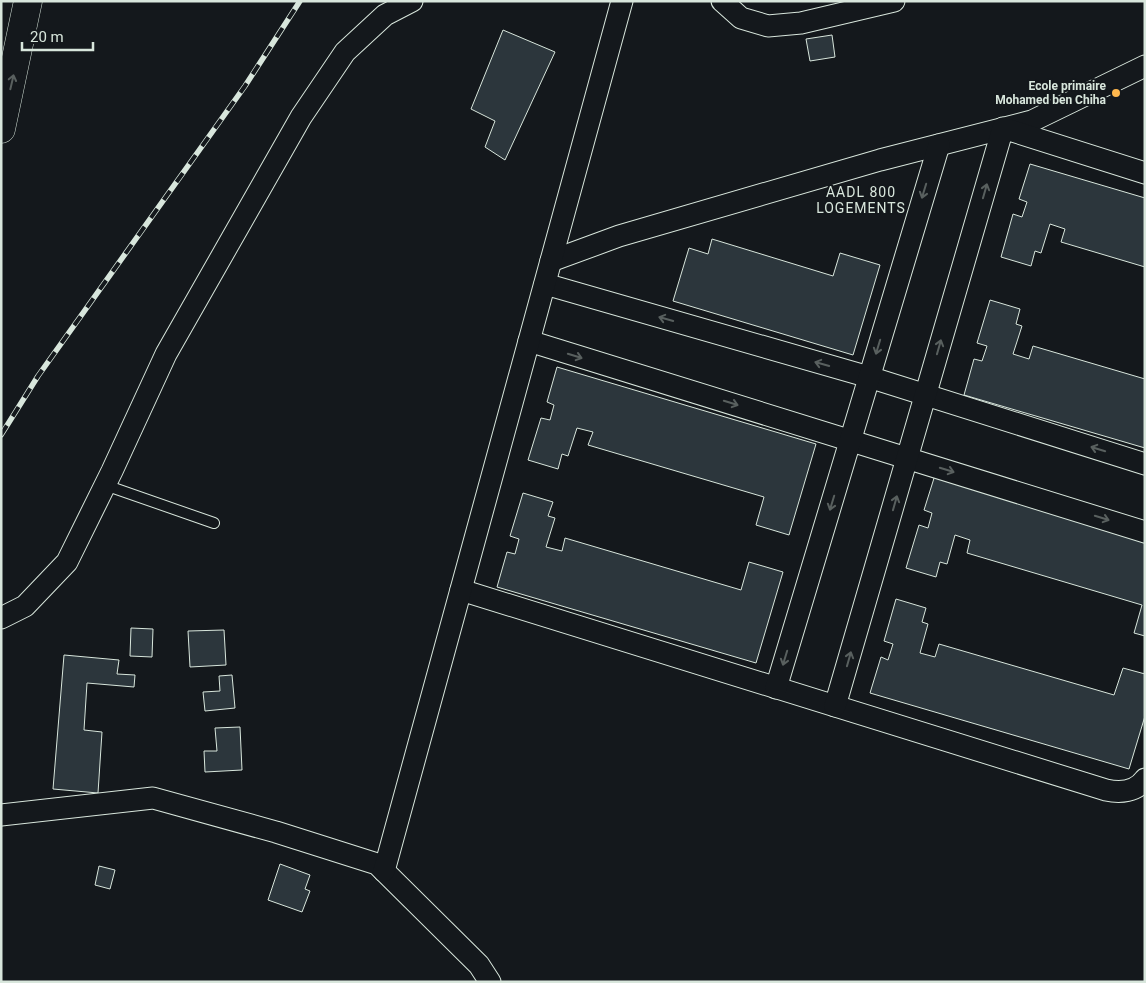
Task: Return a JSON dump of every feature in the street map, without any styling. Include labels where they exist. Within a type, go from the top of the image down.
[{"type":"highway","points":[[1,130],[28,1]]},
{"type":"street","points":[[1,618],[25,606],[67,562],[166,354],[301,117],[345,52],[385,16],[412,1]]},
{"type":"street","points":[[384,871],[622,1]]},
{"type":"street","points":[[722,1],[741,18],[768,26],[801,23],[894,1]]},
{"type":"street","points":[[551,261],[619,236],[871,163],[1032,121],[1145,66]]},
{"type":"street","points":[[1003,128],[1145,173]]},
{"type":"street","points":[[835,706],[1003,128]]},
{"type":"street","points":[[776,688],[938,145]]},
{"type":"street","points":[[545,284],[869,377],[1145,464]]},
{"type":"street","points":[[529,341],[1145,532]]},
{"type":"street","points":[[461,590],[1115,792],[1125,792],[1134,788],[1145,779]]},
{"type":"street","points":[[1,815],[153,798],[276,832],[377,864],[478,965],[490,982]]},
{"type":"lane","points":[[105,485],[214,523]]},
{"type":"building","points":[[503,30],[555,52],[505,160],[485,147],[495,121],[471,109]]},
{"type":"building","points":[[832,35],[835,57],[810,61],[806,39]]},
{"type":"building","points":[[1030,164],[1145,198],[1145,267],[1061,242],[1065,229],[1050,224],[1041,253],[1035,251],[1031,266],[1001,257],[1013,214],[1022,217],[1027,202],[1019,199]]},
{"type":"building","points":[[712,239],[833,276],[840,253],[880,265],[853,355],[673,301],[689,248],[708,254]]},
{"type":"building","points":[[990,300],[1020,309],[1016,324],[1022,326],[1013,354],[1029,359],[1033,346],[1145,379],[1145,448],[964,395],[974,359],[982,361],[987,346],[977,343]]},
{"type":"building","points":[[557,367],[816,444],[789,535],[756,525],[764,497],[588,445],[593,432],[577,428],[568,456],[562,454],[558,469],[528,460],[541,418],[550,420],[554,405],[547,402]]},
{"type":"building","points":[[935,475],[1145,537],[1145,636],[1134,633],[1142,605],[967,553],[970,540],[955,535],[947,564],[940,562],[936,577],[906,568],[919,525],[928,528],[932,513],[924,510]]},
{"type":"building","points":[[523,493],[553,502],[548,516],[555,518],[546,547],[562,551],[565,538],[741,590],[749,562],[783,572],[756,663],[497,587],[507,552],[515,554],[519,539],[510,536]]},
{"type":"building","points":[[896,599],[926,608],[922,622],[928,624],[920,653],[935,657],[939,644],[1114,695],[1123,668],[1145,674],[1145,716],[1129,769],[870,693],[881,657],[888,660],[893,644],[884,641]]},
{"type":"building","points":[[131,628],[153,629],[152,657],[130,656]]},
{"type":"building","points":[[224,630],[226,665],[190,667],[188,631]]},
{"type":"building","points":[[64,655],[119,660],[117,674],[135,675],[134,687],[87,683],[84,730],[102,732],[98,793],[53,789]]},
{"type":"building","points":[[232,675],[235,708],[205,711],[203,692],[220,691],[219,676]]},
{"type":"building","points":[[240,727],[242,770],[205,772],[204,751],[217,751],[215,728]]},
{"type":"building","points":[[280,864],[310,875],[305,889],[310,891],[302,912],[268,900]]},
{"type":"building","points":[[99,866],[115,870],[110,889],[95,885]]},
{"type":"railway","points":[[1,435],[38,376],[245,86],[300,1]]},
{"type":"place","name":"Ecole primaire Mohamed ben Chiha","points":[[1116,93]]},
{"type":"district","name":"AADL 800 LOGEMENTS","points":[[861,200]]}]
